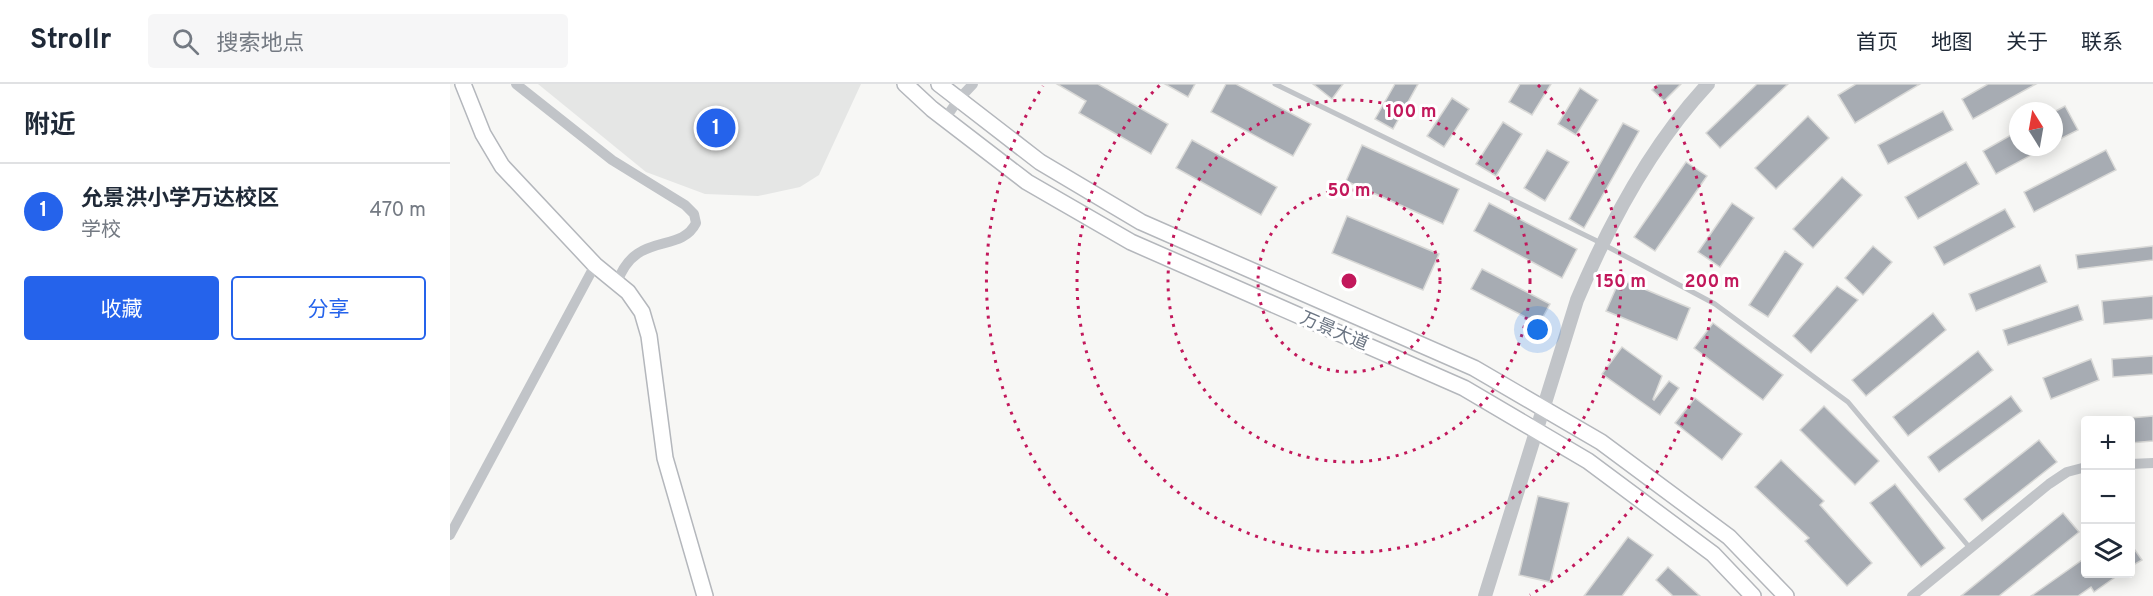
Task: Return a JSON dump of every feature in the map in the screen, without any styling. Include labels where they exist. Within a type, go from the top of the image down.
[{"type":"main road","points":[[463,84],[483,134],[502,166],[595,265],[628,292],[642,312],[650,336],[665,458],[705,596]]},
{"type":"main road","name":"万景大道","points":[[905,84],[945,119],[1027,182],[1131,242],[1464,388],[1588,461],[1713,554],[1753,596]]},
{"type":"main road","name":"万景大道","points":[[939,84],[1040,162],[1141,222],[1474,368],[1601,442],[1729,537],[1786,596]]},
{"type":"street","points":[[516,84],[612,160],[685,205],[694,214],[696,224],[690,231],[675,240],[637,253],[627,263],[617,283]]},
{"type":"street","points":[[945,119],[973,84]]},
{"type":"street","points":[[1485,596],[1577,300],[1631,192],[1662,143],[1708,84]]},
{"type":"street","points":[[450,535],[595,265]]},
{"type":"street","points":[[2135,464],[2153,463]]},
{"type":"street","points":[[1912,596],[2049,484],[2067,472],[2081,467]]},
{"type":"lane","points":[[1275,84],[1603,244],[1715,304],[1848,402],[1971,548]]},
{"type":"shaded area","points":[[538,84],[861,84],[819,175],[800,187],[758,196],[705,194],[646,172]]},
{"type":"building","points":[[1057,84],[1098,84],[1168,124],[1151,154],[1079,113],[1086,101]]},
{"type":"building","points":[[1165,84],[1195,84],[1188,97]]},
{"type":"building","points":[[1226,84],[1236,84],[1311,124],[1293,156],[1211,112]]},
{"type":"building","points":[[1313,84],[1343,84],[1332,99]]},
{"type":"building","points":[[1395,84],[1418,84],[1393,129],[1375,119]]},
{"type":"building","points":[[1520,84],[1551,84],[1532,115],[1509,102]]},
{"type":"building","points":[[1658,84],[1681,84],[1664,101],[1652,90]]},
{"type":"building","points":[[1757,84],[1788,84],[1720,148],[1706,133]]},
{"type":"building","points":[[1856,84],[1920,84],[1855,123],[1838,95]]},
{"type":"building","points":[[1988,84],[2036,84],[1973,119],[1962,99]]},
{"type":"building","points":[[1580,88],[1598,100],[1576,135],[1558,124]]},
{"type":"building","points":[[1452,98],[1469,109],[1444,147],[1427,136]]},
{"type":"building","points":[[2065,106],[2078,130],[2063,138],[2063,107]]},
{"type":"building","points":[[1943,111],[1953,130],[1888,164],[1878,145]]},
{"type":"building","points":[[1808,116],[1829,138],[1776,189],[1755,168]]},
{"type":"building","points":[[1503,122],[1522,134],[1496,176],[1476,164]]},
{"type":"building","points":[[1623,123],[1639,131],[1584,228],[1569,219]]},
{"type":"building","points":[[2009,136],[2009,156],[2029,156],[1996,174],[1983,151]]},
{"type":"building","points":[[1192,140],[1277,187],[1261,215],[1176,168]]},
{"type":"building","points":[[1362,145],[1459,189],[1443,224],[1346,181]]},
{"type":"building","points":[[1547,150],[1569,162],[1545,201],[1524,188]]},
{"type":"building","points":[[2106,150],[2116,170],[2034,212],[2024,192]]},
{"type":"building","points":[[1686,162],[1707,176],[1655,251],[1634,237]]},
{"type":"building","points":[[1966,162],[1979,184],[1918,219],[1905,197]]},
{"type":"building","points":[[1842,177],[1862,195],[1813,248],[1793,229]]},
{"type":"building","points":[[1489,203],[1577,249],[1562,278],[1474,231]]},
{"type":"building","points":[[1732,203],[1754,218],[1720,267],[1698,252]]},
{"type":"building","points":[[2005,209],[2015,227],[1944,265],[1934,247]]},
{"type":"building","points":[[1347,216],[1439,254],[1423,290],[1332,253]]},
{"type":"building","points":[[1873,246],[1892,262],[1863,295],[1845,278]]},
{"type":"building","points":[[2153,246],[2153,260],[2078,269],[2076,255]]},
{"type":"building","points":[[1785,251],[1803,264],[1768,317],[1749,305]]},
{"type":"building","points":[[2040,265],[2047,282],[1976,311],[1969,294]]},
{"type":"building","points":[[1482,269],[1550,304],[1539,324],[1471,289]]},
{"type":"building","points":[[1620,279],[1690,308],[1677,340],[1606,311]]},
{"type":"building","points":[[1837,286],[1858,300],[1811,353],[1793,336]]},
{"type":"building","points":[[2153,296],[2153,319],[2104,324],[2102,301]]},
{"type":"building","points":[[2078,305],[2083,320],[2008,345],[2003,330]]},
{"type":"building","points":[[1933,313],[1946,330],[1866,396],[1852,380]]},
{"type":"building","points":[[1713,323],[1783,375],[1763,400],[1694,348]]},
{"type":"building","points":[[1622,347],[1662,376],[1654,400],[1669,381],[1679,388],[1660,415],[1602,374]]},
{"type":"building","points":[[1978,351],[1993,370],[1908,436],[1893,417]]},
{"type":"building","points":[[2153,356],[2153,374],[2113,377],[2112,359]]},
{"type":"building","points":[[2091,359],[2099,380],[2051,399],[2043,378]]},
{"type":"building","points":[[2011,396],[2022,411],[1939,472],[1928,457]]},
{"type":"building","points":[[1695,398],[1742,434],[1722,460],[1675,423]]},
{"type":"building","points":[[1824,406],[1879,461],[1855,485],[1800,430]]},
{"type":"building","points":[[2153,416],[2153,441],[2135,443],[2135,418]]},
{"type":"building","points":[[2039,440],[2057,462],[1982,521],[1964,499]]},
{"type":"building","points":[[1781,460],[1824,501],[1820,505],[1872,563],[1847,586],[1805,541],[1809,538],[1755,487]]},
{"type":"building","points":[[1895,484],[1945,548],[1921,567],[1870,503]]},
{"type":"building","points":[[1538,496],[1569,503],[1550,582],[1519,575]]},
{"type":"building","points":[[2063,513],[2079,532],[1999,596],[1961,596]]},
{"type":"building","points":[[1628,537],[1653,555],[1622,596],[1584,596]]},
{"type":"building","points":[[2135,550],[2142,560],[2135,564]]},
{"type":"building","points":[[2081,561],[2081,578],[2114,578],[2094,592],[2091,587],[2078,596],[2031,596]]},
{"type":"building","points":[[1668,567],[1700,596],[1673,596],[1656,580]]},
{"type":"place","name":"允景洪小学万达校区","points":[[716,128]]}]
